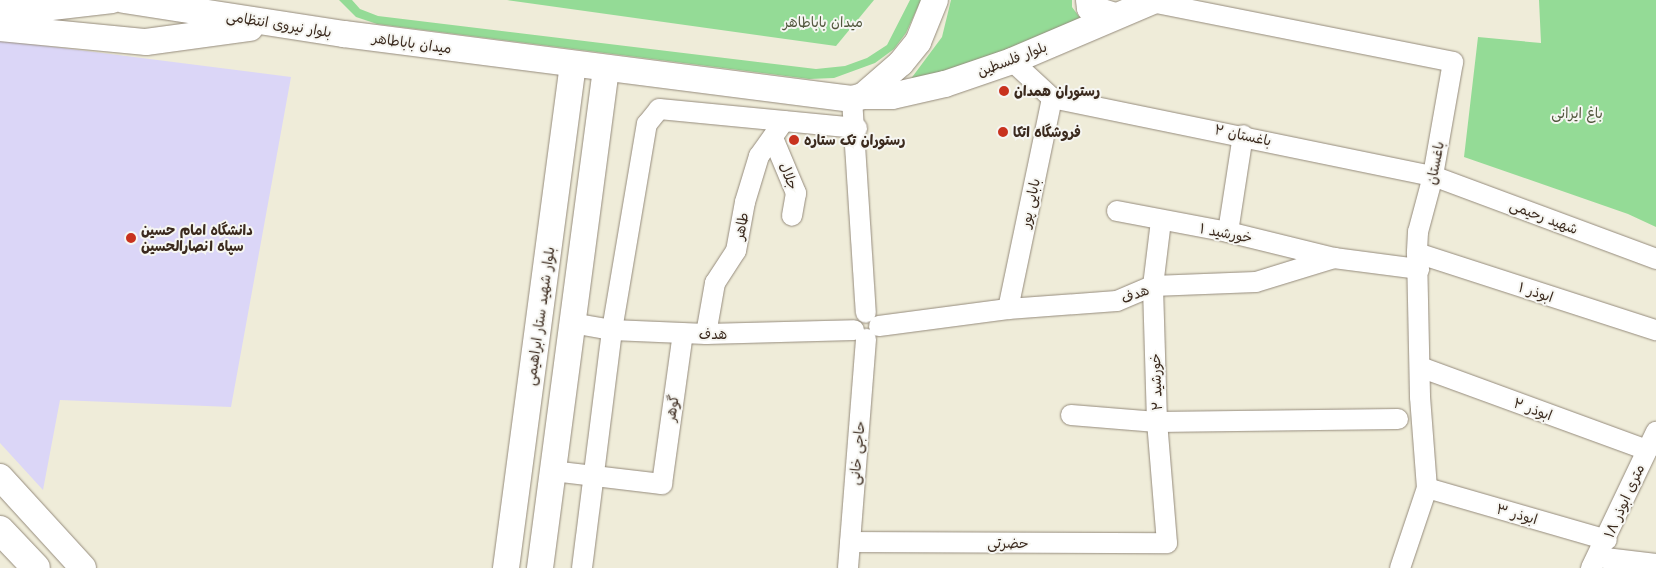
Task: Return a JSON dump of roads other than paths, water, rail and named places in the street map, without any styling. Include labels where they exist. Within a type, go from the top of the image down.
[{"type":"highway","points":[[0,530],[36,568]]},
{"type":"main road","points":[[0,13],[112,0]]},
{"type":"main road","name":"بلوار نیروی انتظامی","points":[[124,0],[344,34]]},
{"type":"main road","points":[[858,98],[901,63],[918,42],[935,0]]},
{"type":"main road","points":[[1089,0],[1090,8],[1114,16]]},
{"type":"main road","name":"بلوار فلسطین","points":[[858,98],[926,90],[1012,62],[1114,16],[1153,1]]},
{"type":"main road","points":[[0,28],[146,42],[279,24]]},
{"type":"main road","name":"میدان باباطاهر","points":[[344,34],[858,98]]},
{"type":"main road","name":"بلوار شهید ستار ابراهیمی","points":[[506,568],[573,64]]},
{"type":"main road","points":[[540,568],[606,68]]},
{"type":"main road","points":[[566,114],[576,106],[584,106],[596,113],[599,122]]},
{"type":"main road","points":[[0,477],[82,568]]},
{"type":"street","name":"باغستان","points":[[1153,1],[1453,62],[1433,176],[1418,232],[1420,367],[1427,488],[1400,568]]},
{"type":"street","points":[[1012,62],[1052,98]]},
{"type":"street","name":"حاجی خانی","points":[[848,568],[866,327],[856,128],[858,98]]},
{"type":"street","name":"باغستان ۲","points":[[1052,98],[1243,135],[1433,176]]},
{"type":"street","name":"بابایی پور","points":[[1008,309],[1052,98]]},
{"type":"street","points":[[582,568],[612,330],[647,124],[659,108],[778,130],[856,128]]},
{"type":"street","name":"جلال","points":[[778,130],[796,193],[792,216]]},
{"type":"street","name":"طاهر","points":[[706,334],[715,283],[736,251],[745,202],[759,156],[778,130]]},
{"type":"street","points":[[1228,232],[1243,135]]},
{"type":"street","name":"شهید رحیمی","points":[[1433,176],[1656,259]]},
{"type":"street","name":"خورشید ۱","points":[[1118,211],[1161,221],[1228,232],[1334,258]]},
{"type":"street","name":"خورشید ۲","points":[[1161,221],[1153,286],[1157,422],[1167,543]]},
{"type":"street","name":"هدف","points":[[572,323],[612,330],[706,334],[866,327],[1008,309],[1117,302],[1153,286],[1256,282],[1334,258],[1418,261]]},
{"type":"street","name":"ابوذر ۱","points":[[1418,261],[1656,330]]},
{"type":"street","name":"گوهر","points":[[594,475],[662,484],[683,333]]},
{"type":"street","name":"ابوذر ۲","points":[[1420,367],[1651,441]]},
{"type":"street","points":[[1071,415],[1157,422],[1398,419]]},
{"type":"street","name":"۱۸ متری ابوذر","points":[[1594,563],[1607,540],[1651,441]]},
{"type":"street","points":[[552,471],[594,475]]},
{"type":"street","name":"ابوذر ۳","points":[[1427,488],[1607,540]]},
{"type":"street","name":"حضرتی","points":[[850,542],[1167,543]]},
{"type":"street","points":[[1594,563],[1656,564]]},
{"type":"place","name":"رستوران همدان","points":[[1004,91]]},
{"type":"place","name":"فروشگاه اتکا","points":[[1003,132]]},
{"type":"place","name":"رستوران تک ستاره","points":[[794,140]]},
{"type":"place","name":"دانشگاه امام حسین سپاه انصارالحسین","points":[[131,238]]},
{"type":"park label","name":"باغ ایرانی","points":[[1577,113]]}]
